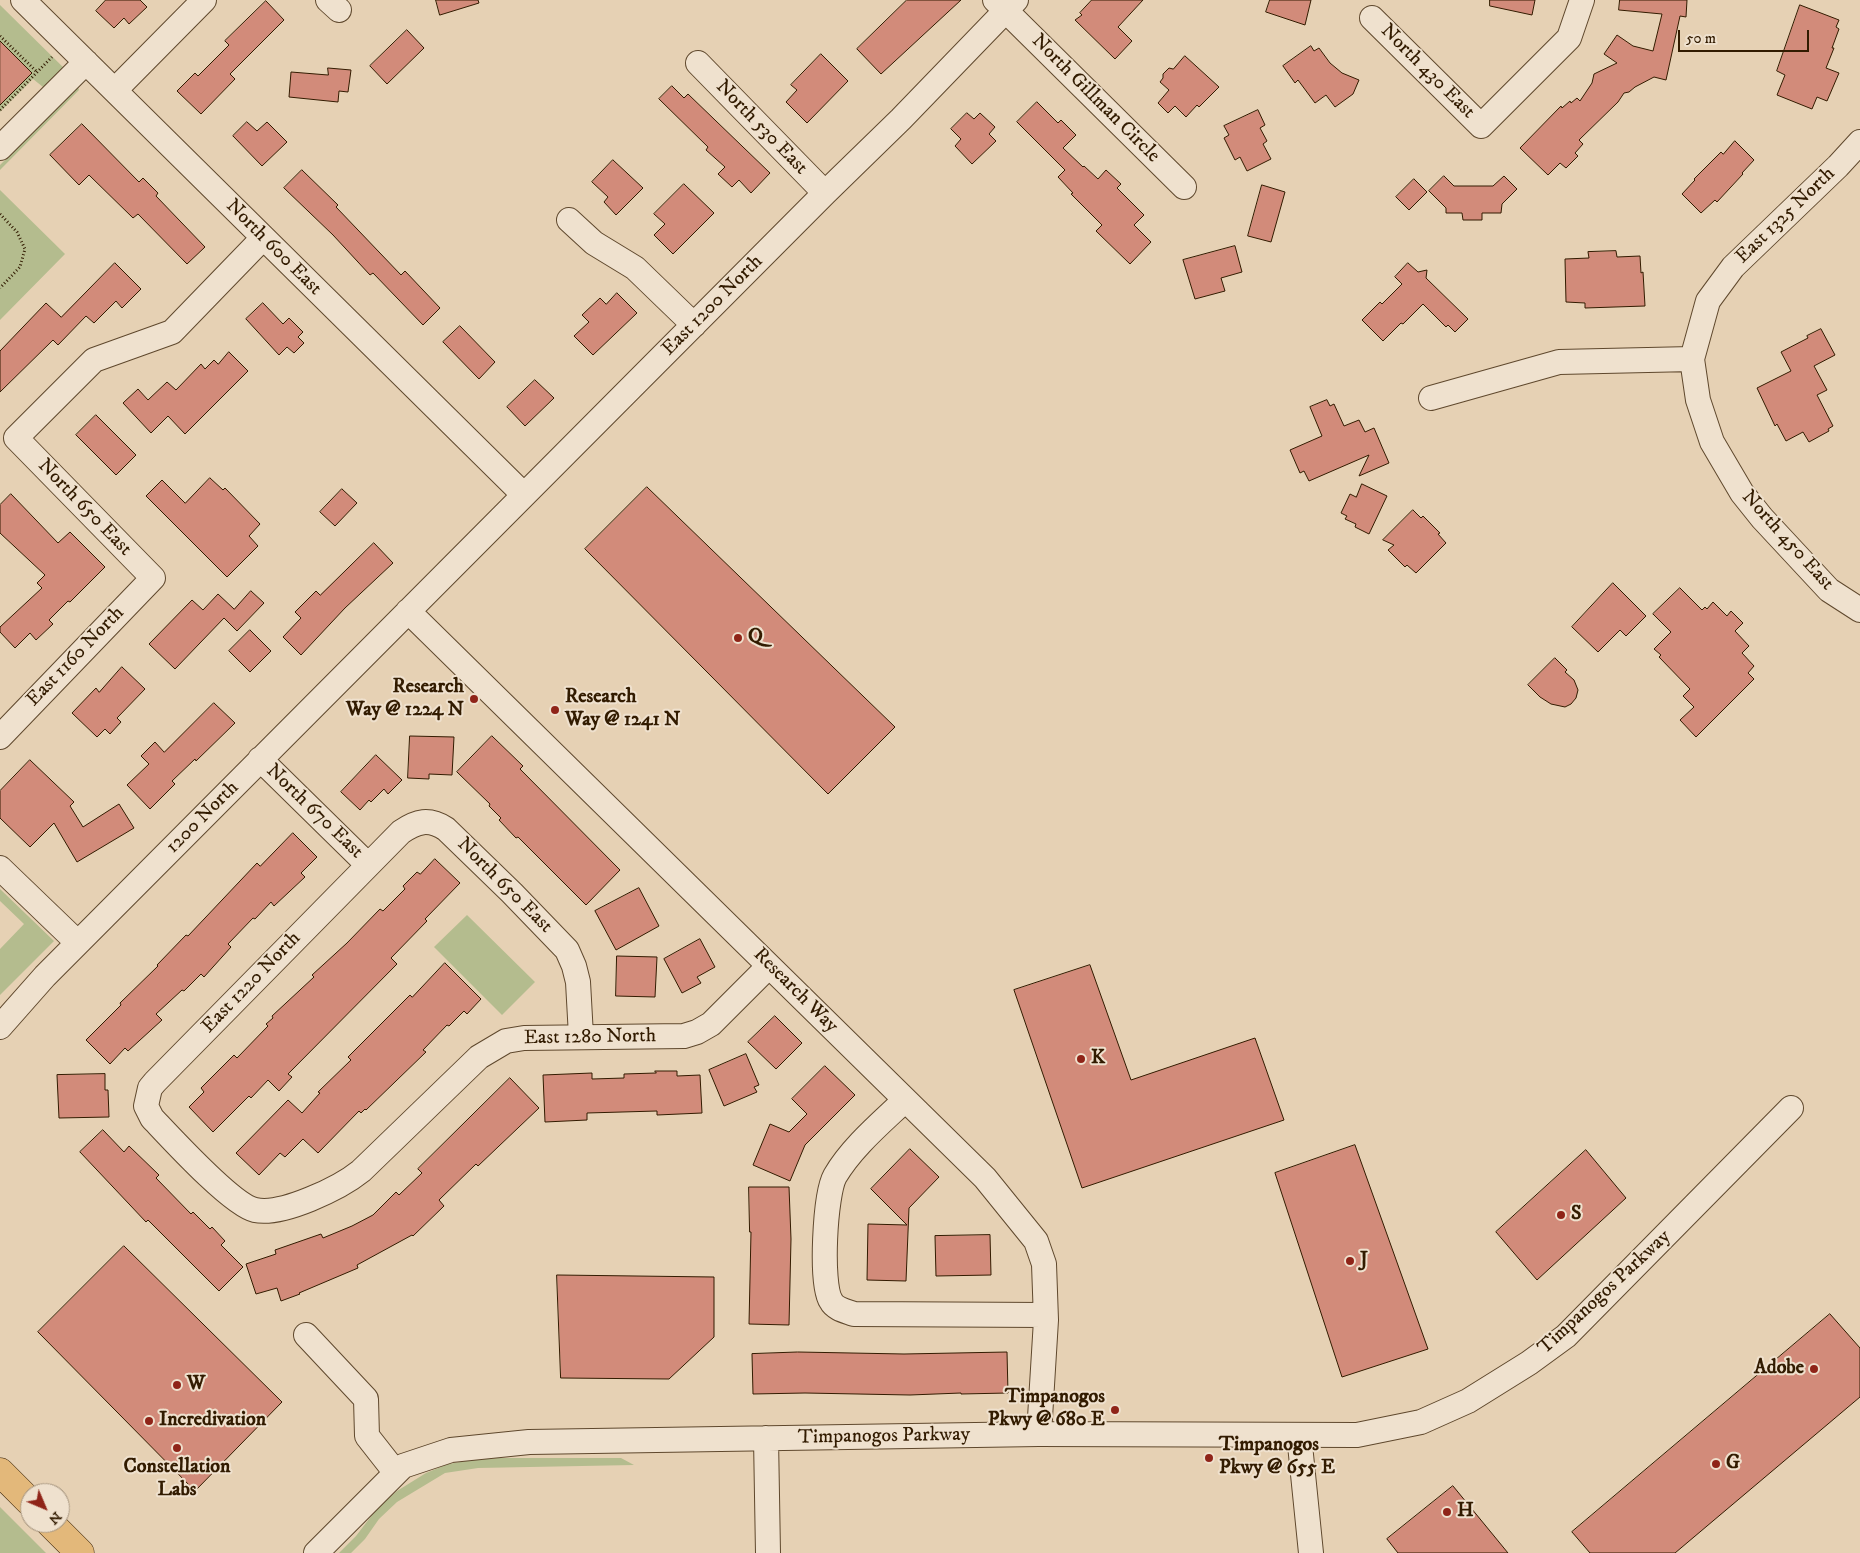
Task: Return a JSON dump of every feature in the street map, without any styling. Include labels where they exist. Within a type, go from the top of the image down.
[{"type":"main road","points":[[0,1472],[20,1492]]},
{"type":"main road","points":[[60,1533],[80,1553]]},
{"type":"street","name":"North 600 East","points":[[23,0],[524,495]]},
{"type":"street","points":[[115,90],[204,0]]},
{"type":"street","name":"North 430 East","points":[[1372,18],[1481,126],[1569,38],[1582,0]]},
{"type":"street","name":"North Gillman Circle","points":[[1006,4],[1184,187]]},
{"type":"street","name":"East 1200 North","points":[[408,611],[825,192],[901,119],[1006,4]]},
{"type":"street","points":[[0,148],[86,62]]},
{"type":"street","name":"North 530 East","points":[[698,63],[825,192]]},
{"type":"street","name":"East 1325 North","points":[[1715,293],[1733,267],[1838,166],[1860,142]]},
{"type":"street","points":[[569,220],[594,243],[635,268],[694,325]]},
{"type":"street","name":"North 650 East","points":[[153,578],[16,438],[94,360],[172,332],[263,238]]},
{"type":"street","name":"North 450 East","points":[[1715,293],[1708,302],[1692,359],[1698,400],[1712,442],[1742,493],[1762,518],[1829,590],[1860,610]]},
{"type":"street","points":[[1431,398],[1560,362],[1692,359]]},
{"type":"street","name":"East 1160 North","points":[[0,737],[153,578]]},
{"type":"street","name":"1200 North","points":[[0,1027],[46,976],[408,611]]},
{"type":"street","name":"Research Way","points":[[408,611],[985,1178],[1036,1241],[1044,1264],[1045,1315],[1039,1434]]},
{"type":"street","name":"North 670 East","points":[[260,759],[368,865]]},
{"type":"street","name":"North 650 East","points":[[368,865],[401,832],[413,824],[425,821],[446,829],[567,950],[578,982],[581,1036]]},
{"type":"street","name":"East 1220 North","points":[[264,1211],[254,1210],[233,1199],[152,1118],[146,1106],[150,1088],[368,865]]},
{"type":"street","points":[[0,868],[78,944]]},
{"type":"street","name":"East 1280 North","points":[[264,1211],[284,1208],[349,1181],[367,1166],[456,1078],[491,1048],[506,1041],[524,1038],[684,1036],[697,1032],[711,1024],[769,966]]},
{"type":"street","points":[[905,1100],[852,1153],[834,1178],[826,1219],[826,1282],[831,1301],[836,1306],[854,1314],[1045,1315]]},
{"type":"street","name":"Timpanogos Parkway","points":[[316,1553],[403,1466],[451,1450],[529,1442],[1039,1434],[1357,1434],[1421,1422],[1468,1402],[1529,1364],[1566,1336],[1791,1108]]},
{"type":"street","points":[[306,1335],[366,1400],[367,1436],[396,1473]]},
{"type":"street","points":[[1300,1435],[1311,1553]]},
{"type":"street","points":[[766,1438],[768,1553]]},
{"type":"path","points":[[0,36],[37,72]]},
{"type":"path","points":[[0,110],[52,57]]},
{"type":"path","points":[[0,214],[17,232],[25,249],[20,267],[0,288]]},
{"type":"green space","points":[[0,5],[69,73],[43,87],[33,79],[0,112]]},
{"type":"green space","points":[[78,87],[79,90],[0,170],[0,165]]},
{"type":"green space","points":[[0,190],[65,254],[0,320]]},
{"type":"green space","points":[[0,889],[54,941],[0,995],[0,949],[24,924],[0,901]]},
{"type":"green space","points":[[467,915],[535,982],[502,1015],[434,947]]},
{"type":"green space","points":[[498,1458],[621,1458],[634,1465],[478,1468],[445,1473],[397,1502],[379,1519],[365,1539],[351,1553],[339,1553],[356,1536],[379,1506],[397,1491],[426,1473],[448,1464]]},
{"type":"green space","points":[[0,1507],[20,1527],[20,1533],[26,1533],[46,1553],[0,1553]]},
{"type":"building","points":[[106,0],[140,0],[147,7],[129,24],[124,18],[114,28],[96,11]]},
{"type":"building","points":[[436,0],[478,0],[479,3],[440,15]]},
{"type":"building","points":[[907,0],[961,0],[881,74],[857,49]]},
{"type":"building","points":[[1092,0],[1143,0],[1118,27],[1132,41],[1115,59],[1075,20],[1082,15],[1080,13]]},
{"type":"building","points":[[1270,0],[1311,0],[1305,25],[1266,12]]},
{"type":"building","points":[[1490,0],[1535,0],[1532,15],[1490,6]]},
{"type":"building","points":[[1620,0],[1687,0],[1686,17],[1680,16],[1666,80],[1654,77],[1624,93],[1618,102],[1579,140],[1583,144],[1575,153],[1578,156],[1566,168],[1560,163],[1548,175],[1520,148],[1561,106],[1562,108],[1577,98],[1580,101],[1592,83],[1594,74],[1617,63],[1604,54],[1617,35],[1633,46],[1653,51],[1662,14],[1619,10]]},
{"type":"building","points":[[266,1],[284,20],[230,74],[235,79],[201,114],[177,91],[195,73],[198,76],[229,45],[225,41]]},
{"type":"building","points":[[1800,5],[1839,20],[1836,27],[1839,29],[1832,48],[1834,48],[1826,68],[1839,73],[1827,101],[1817,97],[1812,109],[1777,95],[1785,75],[1777,71]]},
{"type":"building","points":[[407,30],[424,48],[387,84],[370,66]]},
{"type":"building","points":[[0,41],[32,73],[0,105]]},
{"type":"building","points":[[1311,46],[1314,51],[1319,48],[1330,63],[1342,73],[1359,80],[1353,94],[1335,107],[1326,95],[1315,103],[1298,80],[1295,83],[1283,66]]},
{"type":"building","points":[[821,54],[848,81],[807,123],[786,102],[797,90],[791,85]]},
{"type":"building","points":[[1185,56],[1219,87],[1186,117],[1175,106],[1168,113],[1158,103],[1169,90],[1160,82],[1163,74],[1169,68],[1173,69]]},
{"type":"building","points":[[328,68],[351,70],[348,92],[339,91],[338,102],[289,97],[291,72],[328,75]]},
{"type":"building","points":[[672,86],[684,98],[688,94],[770,173],[751,193],[739,180],[732,187],[718,174],[725,167],[706,150],[708,147],[659,99]]},
{"type":"building","points":[[1037,102],[1058,123],[1061,120],[1076,135],[1063,148],[1098,179],[1106,170],[1121,184],[1117,188],[1144,215],[1134,225],[1151,242],[1130,264],[1096,231],[1102,225],[1071,194],[1073,193],[1058,177],[1065,170],[1017,122]]},
{"type":"building","points":[[1258,110],[1265,125],[1260,128],[1267,141],[1263,144],[1271,159],[1247,171],[1240,157],[1235,160],[1224,138],[1229,135],[1224,126]]},
{"type":"building","points":[[967,113],[974,119],[980,113],[995,127],[989,134],[996,141],[972,164],[955,146],[961,139],[951,129]]},
{"type":"building","points":[[247,122],[257,131],[267,122],[287,142],[262,166],[233,136]]},
{"type":"building","points":[[82,124],[139,182],[143,178],[158,193],[156,196],[205,247],[187,264],[138,214],[133,218],[89,175],[79,185],[50,155]]},
{"type":"building","points":[[1735,141],[1754,160],[1717,202],[1715,200],[1701,213],[1682,194],[1721,152],[1723,154]]},
{"type":"building","points":[[613,160],[643,188],[616,215],[604,202],[608,197],[592,182]]},
{"type":"building","points":[[302,170],[338,205],[336,207],[401,275],[405,271],[440,308],[423,325],[373,273],[370,275],[333,235],[284,188]]},
{"type":"building","points":[[1444,176],[1454,186],[1493,186],[1504,176],[1517,189],[1502,204],[1501,213],[1482,213],[1482,220],[1463,220],[1462,213],[1446,213],[1446,208],[1429,191]]},
{"type":"building","points":[[1414,179],[1427,192],[1409,210],[1396,197]]},
{"type":"building","points":[[684,184],[714,213],[673,254],[654,235],[665,224],[654,214]]},
{"type":"building","points":[[1262,185],[1285,192],[1271,242],[1248,236]]},
{"type":"building","points":[[1235,246],[1242,272],[1221,278],[1225,291],[1195,299],[1183,260]]},
{"type":"building","points":[[1616,251],[1617,257],[1640,256],[1645,306],[1585,308],[1585,303],[1566,302],[1565,259],[1589,258],[1588,252]]},
{"type":"building","points":[[115,263],[141,289],[122,308],[116,301],[94,323],[86,316],[58,345],[53,340],[0,392],[0,351],[46,303],[61,317]]},
{"type":"building","points":[[1408,263],[1418,272],[1427,270],[1426,278],[1468,319],[1455,332],[1448,325],[1446,327],[1423,304],[1383,341],[1362,320],[1402,284],[1395,277]]},
{"type":"building","points":[[617,293],[637,313],[593,355],[574,336],[589,322],[582,315],[600,298],[606,304]]},
{"type":"building","points":[[263,303],[283,324],[289,318],[303,332],[298,337],[304,343],[294,353],[287,347],[279,355],[246,319]]},
{"type":"building","points":[[460,326],[495,362],[479,379],[443,342]]},
{"type":"building","points":[[1821,329],[1835,355],[1814,366],[1827,390],[1817,395],[1833,426],[1828,429],[1829,431],[1809,442],[1803,432],[1786,441],[1777,424],[1775,426],[1757,388],[1791,371],[1781,352]]},
{"type":"building","points":[[229,352],[248,371],[185,434],[168,416],[151,433],[123,403],[138,389],[148,400],[167,382],[176,390],[201,364],[205,369],[214,360],[218,364]]},
{"type":"building","points":[[535,380],[554,398],[525,426],[507,407]]},
{"type":"building","points":[[1327,400],[1330,406],[1334,404],[1344,426],[1359,420],[1365,432],[1374,428],[1389,463],[1359,476],[1369,455],[1309,481],[1304,471],[1300,473],[1290,450],[1322,436],[1310,407]]},
{"type":"building","points":[[96,415],[136,455],[116,475],[76,435]]},
{"type":"building","points":[[210,478],[223,490],[225,488],[260,524],[249,536],[258,546],[227,577],[146,496],[162,480],[185,503]]},
{"type":"building","points":[[1362,484],[1387,496],[1369,534],[1355,527],[1356,524],[1345,519],[1347,516],[1341,513],[1350,494],[1356,497]]},
{"type":"building","name":"Q","points":[[647,487],[895,727],[828,794],[585,549]]},
{"type":"building","points":[[342,489],[357,503],[335,526],[320,512]]},
{"type":"building","points":[[11,494],[58,543],[70,532],[105,567],[49,620],[53,624],[36,640],[30,633],[15,648],[0,632],[0,627],[42,588],[37,583],[45,575],[0,533],[0,505]]},
{"type":"building","points":[[1413,510],[1421,518],[1423,516],[1440,533],[1438,534],[1446,543],[1416,573],[1407,565],[1405,567],[1388,550],[1394,545],[1383,540]]},
{"type":"building","points":[[374,543],[393,563],[345,608],[301,655],[283,637],[301,618],[295,612],[316,591],[320,595]]},
{"type":"building","points":[[1613,583],[1646,616],[1626,636],[1620,630],[1598,652],[1572,627]]},
{"type":"building","points":[[1680,588],[1702,610],[1705,607],[1707,609],[1713,602],[1727,616],[1731,611],[1743,623],[1735,631],[1749,646],[1742,653],[1754,666],[1748,673],[1754,679],[1696,737],[1680,720],[1694,707],[1683,696],[1690,689],[1659,657],[1661,655],[1654,649],[1671,632],[1653,614]]},
{"type":"building","points":[[251,591],[264,603],[237,631],[224,618],[175,669],[149,644],[192,600],[203,610],[218,594],[234,609]]},
{"type":"building","points":[[250,630],[271,651],[250,672],[229,651]]},
{"type":"building","points":[[1555,658],[1567,670],[1565,672],[1574,680],[1578,690],[1576,698],[1565,707],[1551,704],[1540,697],[1528,685]]},
{"type":"building","points":[[122,667],[145,689],[117,718],[121,722],[110,734],[105,729],[97,737],[72,713],[96,688],[99,692]]},
{"type":"building","points":[[214,703],[235,723],[196,761],[195,759],[172,781],[175,784],[150,809],[127,785],[149,764],[141,756],[155,742],[164,752]]},
{"type":"building","points":[[410,736],[454,737],[452,775],[429,774],[429,779],[408,778]]},
{"type":"building","points":[[492,736],[523,766],[520,769],[620,870],[586,905],[518,837],[516,838],[499,820],[501,818],[489,806],[490,804],[457,772]]},
{"type":"building","points":[[376,755],[402,780],[388,794],[384,789],[371,802],[369,800],[360,810],[341,792]]},
{"type":"building","points":[[30,760],[74,802],[70,806],[83,827],[119,804],[134,828],[77,862],[54,823],[30,847],[0,818],[0,791]]},
{"type":"building","points":[[293,833],[317,857],[301,873],[305,877],[274,906],[271,902],[255,919],[253,918],[228,944],[231,947],[204,977],[201,974],[156,1014],[162,1020],[128,1051],[125,1048],[110,1064],[86,1040],[257,863],[260,866]]},
{"type":"building","points":[[435,859],[460,883],[391,958],[397,964],[288,1074],[292,1077],[279,1091],[268,1080],[213,1132],[189,1107],[204,1092],[201,1088],[234,1055],[237,1058],[268,1026],[266,1024],[273,1018],[272,1016],[314,977],[312,975],[380,909],[383,911],[405,889],[403,886],[417,872],[420,874]]},
{"type":"building","points":[[639,888],[659,926],[616,950],[595,911]]},
{"type":"building","points":[[700,939],[715,967],[697,977],[701,983],[682,993],[664,959]]},
{"type":"building","points":[[617,956],[657,957],[655,997],[616,996]]},
{"type":"building","points":[[445,963],[481,999],[467,1014],[464,1011],[449,1026],[447,1025],[423,1050],[426,1052],[366,1110],[361,1113],[359,1111],[318,1153],[303,1139],[285,1157],[280,1153],[259,1175],[236,1153],[288,1100],[302,1113],[320,1093],[318,1092],[351,1060],[348,1057]]},
{"type":"building","name":"K","points":[[1090,965],[1131,1080],[1255,1038],[1284,1120],[1082,1188],[1014,990]]},
{"type":"building","points":[[775,1016],[802,1043],[776,1069],[748,1042]]},
{"type":"building","points":[[746,1054],[759,1085],[754,1087],[757,1092],[724,1106],[709,1070]]},
{"type":"building","points":[[825,1066],[855,1095],[805,1145],[790,1181],[753,1165],[770,1124],[789,1132],[807,1114],[792,1099]]},
{"type":"building","points":[[655,1071],[677,1071],[677,1076],[700,1075],[702,1113],[657,1115],[657,1111],[587,1113],[587,1120],[545,1122],[543,1075],[592,1073],[592,1079],[624,1078],[624,1074],[656,1073]]},
{"type":"building","points":[[105,1074],[105,1090],[108,1090],[109,1117],[59,1118],[57,1075]]},
{"type":"building","points":[[510,1078],[539,1108],[439,1200],[444,1206],[413,1236],[357,1265],[358,1268],[300,1294],[281,1301],[277,1288],[256,1294],[246,1264],[276,1254],[275,1250],[321,1234],[323,1238],[373,1215],[396,1192],[399,1195],[422,1173],[418,1169]]},
{"type":"building","points":[[103,1130],[124,1152],[129,1146],[159,1175],[156,1178],[191,1214],[193,1212],[210,1229],[212,1227],[225,1241],[221,1245],[243,1267],[219,1291],[148,1220],[146,1222],[80,1152]]},
{"type":"building","name":"J","points":[[1355,1145],[1428,1349],[1342,1377],[1275,1173]]},
{"type":"building","points":[[910,1149],[939,1177],[909,1208],[906,1281],[867,1280],[868,1224],[907,1225],[871,1189]]},
{"type":"building","name":"S","points":[[1586,1150],[1626,1198],[1537,1280],[1496,1232]]},
{"type":"building","points":[[749,1187],[789,1187],[791,1239],[789,1325],[749,1324],[751,1232]]},
{"type":"building","points":[[990,1235],[991,1275],[936,1276],[935,1236]]},
{"type":"building","name":"W","points":[[124,1246],[282,1402],[195,1491],[38,1332]]},
{"type":"building","points":[[557,1275],[714,1277],[714,1337],[669,1379],[561,1378]]},
{"type":"building","name":"G","points":[[1830,1314],[1860,1348],[1860,1397],[1675,1553],[1590,1553],[1572,1532]]},
{"type":"building","points":[[798,1352],[904,1354],[1007,1352],[1008,1393],[910,1395],[753,1394],[752,1354]]},
{"type":"building","name":"H","points":[[1453,1486],[1508,1553],[1398,1553],[1387,1539]]},
{"type":"place","name":"Q","points":[[738,638]]},
{"type":"place","name":"Research Way @ 1224 N","points":[[474,699]]},
{"type":"place","name":"Research Way @ 1241 N","points":[[555,710]]},
{"type":"place","name":"K","points":[[1081,1059]]},
{"type":"place","name":"S","points":[[1561,1215]]},
{"type":"place","name":"J","points":[[1350,1261]]},
{"type":"place","name":"Adobe","points":[[1814,1369]]},
{"type":"place","name":"W","points":[[177,1385]]},
{"type":"place","name":"Timpanogos Pkwy @ 680 E","points":[[1115,1410]]},
{"type":"place","name":"Incredivation","points":[[149,1421]]},
{"type":"place","name":"Constellation Labs","points":[[177,1448]]},
{"type":"place","name":"Timpanogos Pkwy @ 655 E","points":[[1209,1458]]},
{"type":"place","name":"G","points":[[1716,1464]]},
{"type":"place","name":"H","points":[[1447,1512]]}]
